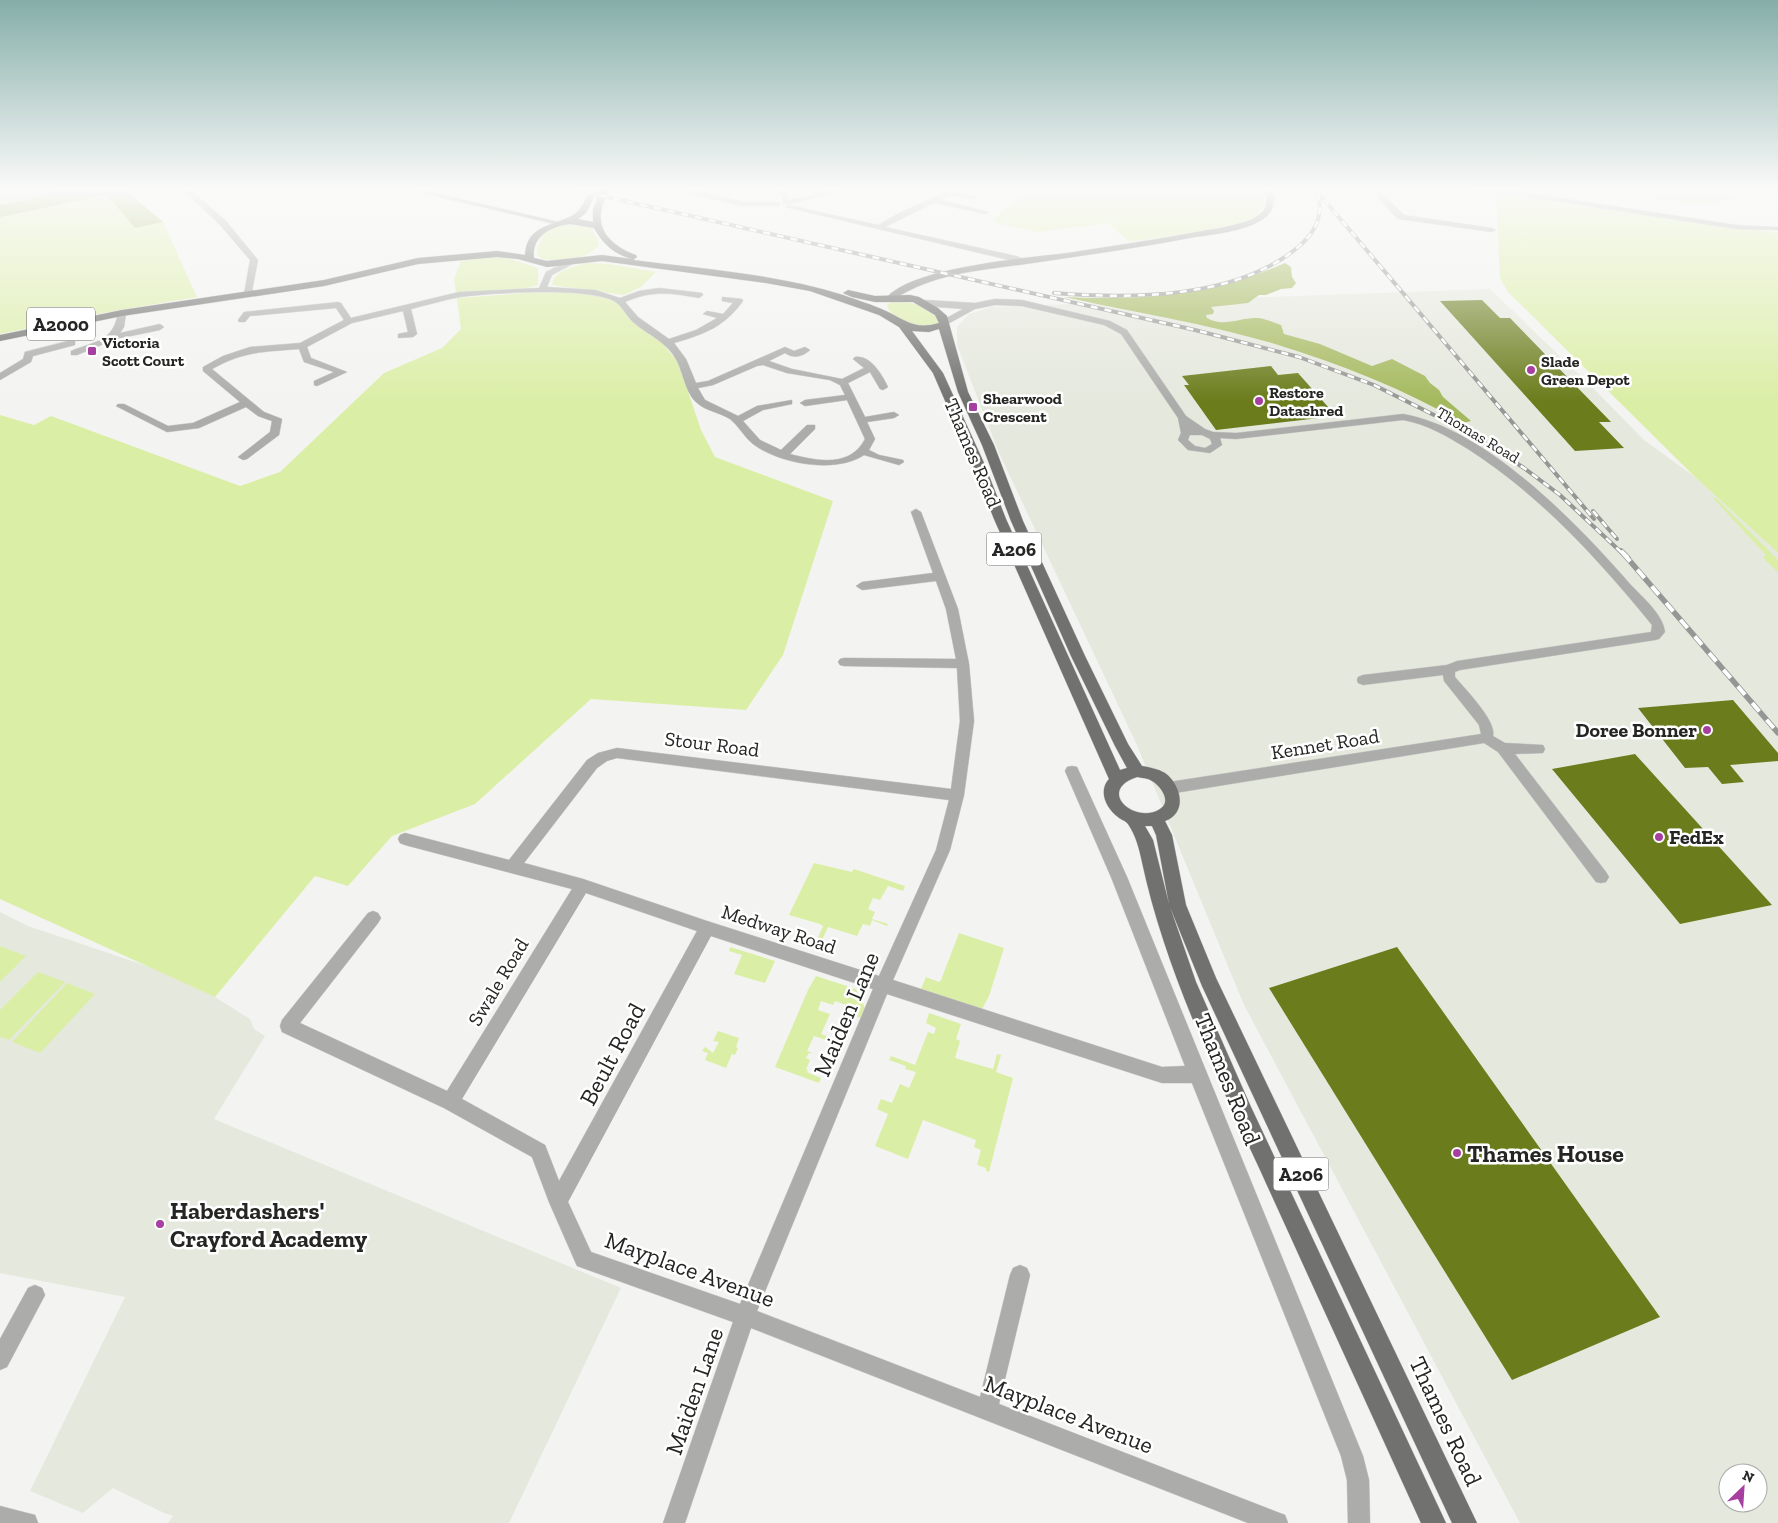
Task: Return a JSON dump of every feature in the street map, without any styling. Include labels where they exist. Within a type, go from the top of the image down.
[{"type":"main road","name":"A2000","points":[[0,338],[122,313],[324,283],[426,260]]},
{"type":"main road","name":"Thames Road","points":[[530,260],[547,264],[584,260]]},
{"type":"main road","name":"Thames Road","points":[[617,260],[766,280],[826,293],[882,313],[904,327],[922,330],[934,329],[944,324]]},
{"type":"main road","points":[[650,260],[811,282],[864,297],[906,297],[923,302]]},
{"type":"main road","points":[[882,313],[881,307],[889,298]]},
{"type":"main road","name":"Thames Road","points":[[923,302],[943,317],[954,369],[988,445],[1017,521],[1078,656],[1122,746],[1137,771]]},
{"type":"main road","name":"Thames Road","points":[[904,327],[929,358],[942,382],[978,463],[1000,519],[1116,778],[1110,786],[1111,800],[1122,814],[1132,819],[1145,840],[1155,886],[1187,982],[1244,1114],[1426,1517]]},
{"type":"main road","points":[[1116,778],[1124,773],[1148,772],[1159,777],[1172,794],[1173,803],[1168,813],[1157,820],[1132,819]]},
{"type":"main road","name":"Thames Road","points":[[1157,820],[1164,835],[1178,905],[1208,980],[1465,1523]]},
{"type":"street","points":[[248,294],[255,265],[254,260]]},
{"type":"street","points":[[1018,260],[1023,262]]},
{"type":"street","points":[[889,298],[903,289],[927,281],[965,272],[1035,260]]},
{"type":"street","points":[[549,274],[576,261]]},
{"type":"street","points":[[542,290],[549,274],[547,264]]},
{"type":"street","points":[[923,302],[920,289],[927,281]]},
{"type":"street","points":[[243,457],[275,433],[277,419],[261,414],[206,369],[226,358],[250,350],[302,346],[349,321],[459,295],[542,290],[586,292],[620,301],[635,319],[668,342],[681,359],[698,399],[702,404],[728,414],[737,420],[749,436],[759,445],[810,462],[830,464],[848,460],[863,451],[870,439],[848,388],[842,382],[832,378],[802,374],[764,362],[758,363]]},
{"type":"street","points":[[620,301],[640,292],[652,290],[699,295]]},
{"type":"street","points":[[668,342],[704,331],[726,317],[739,301],[726,299]]},
{"type":"street","name":"Thomas Road","points":[[923,302],[975,306],[995,302],[1022,303],[1107,322],[1124,332],[1183,418],[1217,440],[1217,445]]},
{"type":"street","points":[[242,320],[247,314],[338,305],[349,321]]},
{"type":"street","name":"Thomas Road","points":[[944,324],[975,306]]},
{"type":"street","points":[[401,336],[413,334],[407,308]]},
{"type":"street","points":[[113,337],[120,327],[122,313]]},
{"type":"street","points":[[707,314],[726,317]]},
{"type":"street","points":[[0,377],[28,360],[28,354],[73,348],[160,327]]},
{"type":"street","points":[[302,346],[307,360],[342,372],[317,383]]},
{"type":"street","points":[[693,386],[710,384],[785,350],[794,356],[805,350]]},
{"type":"street","points":[[858,359],[876,372],[883,387]]},
{"type":"street","points":[[842,382],[871,368]]},
{"type":"street","points":[[805,404],[852,397]]},
{"type":"street","points":[[737,420],[760,408],[789,402]]},
{"type":"street","points":[[121,406],[167,429],[194,426],[246,403]]},
{"type":"street","points":[[862,420],[880,421],[894,415]]},
{"type":"street","name":"Thomas Road","points":[[1186,433],[1236,436],[1403,417],[1419,419],[1434,425],[1501,465],[1568,524],[1595,550],[1658,624],[1660,632],[1655,636],[1457,666],[1449,670]]},
{"type":"street","name":"Thomas Road","points":[[1183,418],[1186,433],[1183,440],[1192,448],[1206,451],[1236,436]]},
{"type":"street","points":[[783,454],[811,427]]},
{"type":"street","points":[[863,451],[876,457],[899,462]]},
{"type":"street","name":"Maiden Lane","points":[[674,1523],[745,1316],[883,984],[944,850],[957,795],[967,721],[964,664],[952,609],[916,512]]},
{"type":"street","points":[[862,586],[941,576]]},
{"type":"street","points":[[844,662],[964,664]]},
{"type":"street","points":[[1364,680],[1449,670],[1449,678],[1485,723],[1488,731],[1486,738],[1503,748],[1601,877]]},
{"type":"street","name":"Kennet Road","points":[[1169,788],[1486,738]]},
{"type":"street","points":[[1503,748],[1538,749]]},
{"type":"street","name":"Stour Road","points":[[513,866],[592,764],[603,757],[617,753],[957,795]]},
{"type":"street","name":"Thames Road","points":[[1072,771],[1119,877],[1352,1456],[1358,1480],[1359,1523]]},
{"type":"street","name":"Medway Road","points":[[405,838],[583,885],[707,928],[1162,1075],[1197,1074]]},
{"type":"street","name":"Swale Road","points":[[450,1102],[583,885]]},
{"type":"street","name":"Mayplace Avenue","points":[[372,918],[288,1026],[450,1102],[539,1151],[558,1202],[584,1259],[745,1316],[1277,1523]]},
{"type":"street","name":"Beult Road","points":[[558,1202],[707,928]]},
{"type":"street","points":[[987,1410],[1020,1275]]},
{"type":"street","points":[[0,1360],[35,1296]]},
{"type":"street","points":[[0,1517],[27,1523]]},
{"type":"shaded area","points":[[1490,289],[1644,440],[1695,477],[1778,553],[1778,1523],[1520,1523],[1244,1005],[1136,743],[999,453],[957,345],[957,327],[969,314],[991,307]]},
{"type":"shaded area","points":[[0,912],[28,926],[156,969],[215,997],[250,1019],[254,1029],[265,1036],[214,1119],[621,1288],[509,1523],[168,1523],[173,1516],[113,1488],[83,1513],[30,1491],[125,1297],[0,1273]]},
{"type":"green space","points":[[0,260],[180,260],[197,297],[108,312],[0,334]]},
{"type":"green space","points":[[461,260],[513,260],[538,268],[538,285],[520,289],[456,293],[454,279]]},
{"type":"green space","points":[[1499,260],[1778,260],[1778,553],[1695,477],[1508,292],[1500,278]]},
{"type":"green space","points":[[585,263],[609,264],[656,272],[641,287],[624,295],[552,285],[553,280],[560,273]]},
{"type":"green space","points":[[1285,263],[1291,267],[1292,277],[1296,283],[1292,288],[1259,295],[1248,303],[1211,307],[1214,311],[1213,314],[1206,315],[1207,318],[1220,322],[1251,318],[1264,319],[1281,325],[1284,334],[1320,344],[1372,366],[1392,359],[1425,376],[1439,390],[1443,397],[1471,421],[1463,423],[1395,388],[1324,360],[1275,344],[1197,324],[1064,297],[1121,298],[1177,294],[1231,282]]},
{"type":"green space","points":[[540,292],[580,293],[602,297],[620,304],[642,329],[662,343],[678,362],[701,430],[715,457],[833,501],[783,655],[746,710],[591,699],[475,804],[392,836],[348,886],[315,876],[215,997],[0,899],[0,415],[34,425],[51,416],[240,486],[280,472],[384,373],[442,348],[461,329],[457,298]]},
{"type":"green space","points":[[892,301],[919,305],[931,311],[939,322],[926,326],[901,320],[889,310],[887,305]]},
{"type":"green space","points":[[1713,498],[1716,498],[1778,560],[1778,572],[1763,558],[1766,555]]},
{"type":"green space","points":[[814,863],[852,872],[854,869],[905,886],[903,891],[888,886],[880,900],[873,898],[868,909],[875,912],[872,919],[888,924],[887,926],[872,920],[870,926],[863,924],[857,936],[828,927],[822,940],[818,938],[823,926],[789,915]]},
{"type":"green space","points":[[959,933],[1004,948],[989,996],[982,1009],[921,989],[926,977],[939,982],[941,980]]},
{"type":"green space","points":[[0,946],[26,956],[0,982]]},
{"type":"green space","points":[[730,947],[775,961],[765,983],[734,974],[742,955],[729,951]]},
{"type":"green space","points":[[38,972],[65,982],[9,1040],[0,1037],[0,1010]]},
{"type":"green space","points":[[816,976],[856,989],[865,1008],[860,1018],[850,1014],[852,1007],[835,1001],[833,1005],[821,1001],[818,1010],[830,1014],[821,1034],[839,1040],[838,1044],[814,1036],[807,1051],[813,1053],[809,1053],[806,1058],[810,1060],[806,1069],[808,1070],[807,1072],[821,1078],[819,1083],[775,1067],[808,990]]},
{"type":"green space","points":[[67,983],[95,994],[40,1053],[12,1042]]},
{"type":"green space","points":[[929,1013],[961,1024],[956,1039],[960,1041],[955,1058],[993,1069],[997,1054],[1001,1055],[996,1072],[1013,1078],[989,1172],[986,1171],[986,1168],[977,1165],[981,1150],[974,1147],[976,1140],[923,1120],[908,1159],[875,1146],[888,1114],[877,1109],[881,1099],[892,1103],[900,1084],[909,1088],[916,1072],[905,1069],[906,1066],[889,1060],[891,1056],[915,1065],[928,1032],[934,1034],[936,1028],[926,1023]]},
{"type":"green space","points":[[718,1031],[739,1038],[735,1055],[732,1054],[726,1068],[705,1060],[708,1053],[702,1051],[705,1047],[713,1053],[719,1042],[713,1041]]},
{"type":"building","name":"Slade Green Depot","points":[[1482,300],[1500,318],[1510,318],[1611,422],[1599,422],[1624,448],[1575,451],[1440,301]]},
{"type":"building","name":"Restore Datashred","points":[[1271,366],[1278,375],[1298,373],[1336,416],[1216,430],[1184,385],[1189,385],[1182,376]]},
{"type":"building","name":"Doree Bonner","points":[[1733,700],[1778,753],[1778,761],[1730,765],[1744,782],[1722,784],[1708,767],[1685,768],[1638,708]]},
{"type":"building","name":"FedEx","points":[[1635,754],[1772,905],[1680,924],[1552,769]]},
{"type":"building","name":"Thames House","points":[[1397,947],[1660,1317],[1512,1380],[1269,988]]},
{"type":"railway","points":[[886,260],[1195,330],[1299,357],[1374,385],[1468,432],[1524,468],[1560,495],[1622,553]]},
{"type":"railway","points":[[1054,293],[1116,296],[1181,292],[1213,286],[1244,277],[1279,260]]},
{"type":"railway","points":[[1375,260],[1594,519]]},
{"type":"railway","points":[[1593,511],[1617,539]]},
{"type":"railway","points":[[1623,553],[1628,558]]},
{"type":"railway","points":[[1623,553],[1778,733]]},
{"type":"place","name":"Victoria Scott Court","points":[[92,351]]},
{"type":"place","name":"Slade Green Depot","points":[[1531,370]]},
{"type":"place","name":"Restore Datashred","points":[[1259,401]]},
{"type":"place","name":"Shearwood Crescent","points":[[973,407]]},
{"type":"place","name":"Doree Bonner","points":[[1707,730]]},
{"type":"place","name":"FedEx","points":[[1659,837]]},
{"type":"place","name":"Thames House","points":[[1457,1153]]},
{"type":"place","name":"Haberdashers' Crayford Academy","points":[[160,1224]]}]
